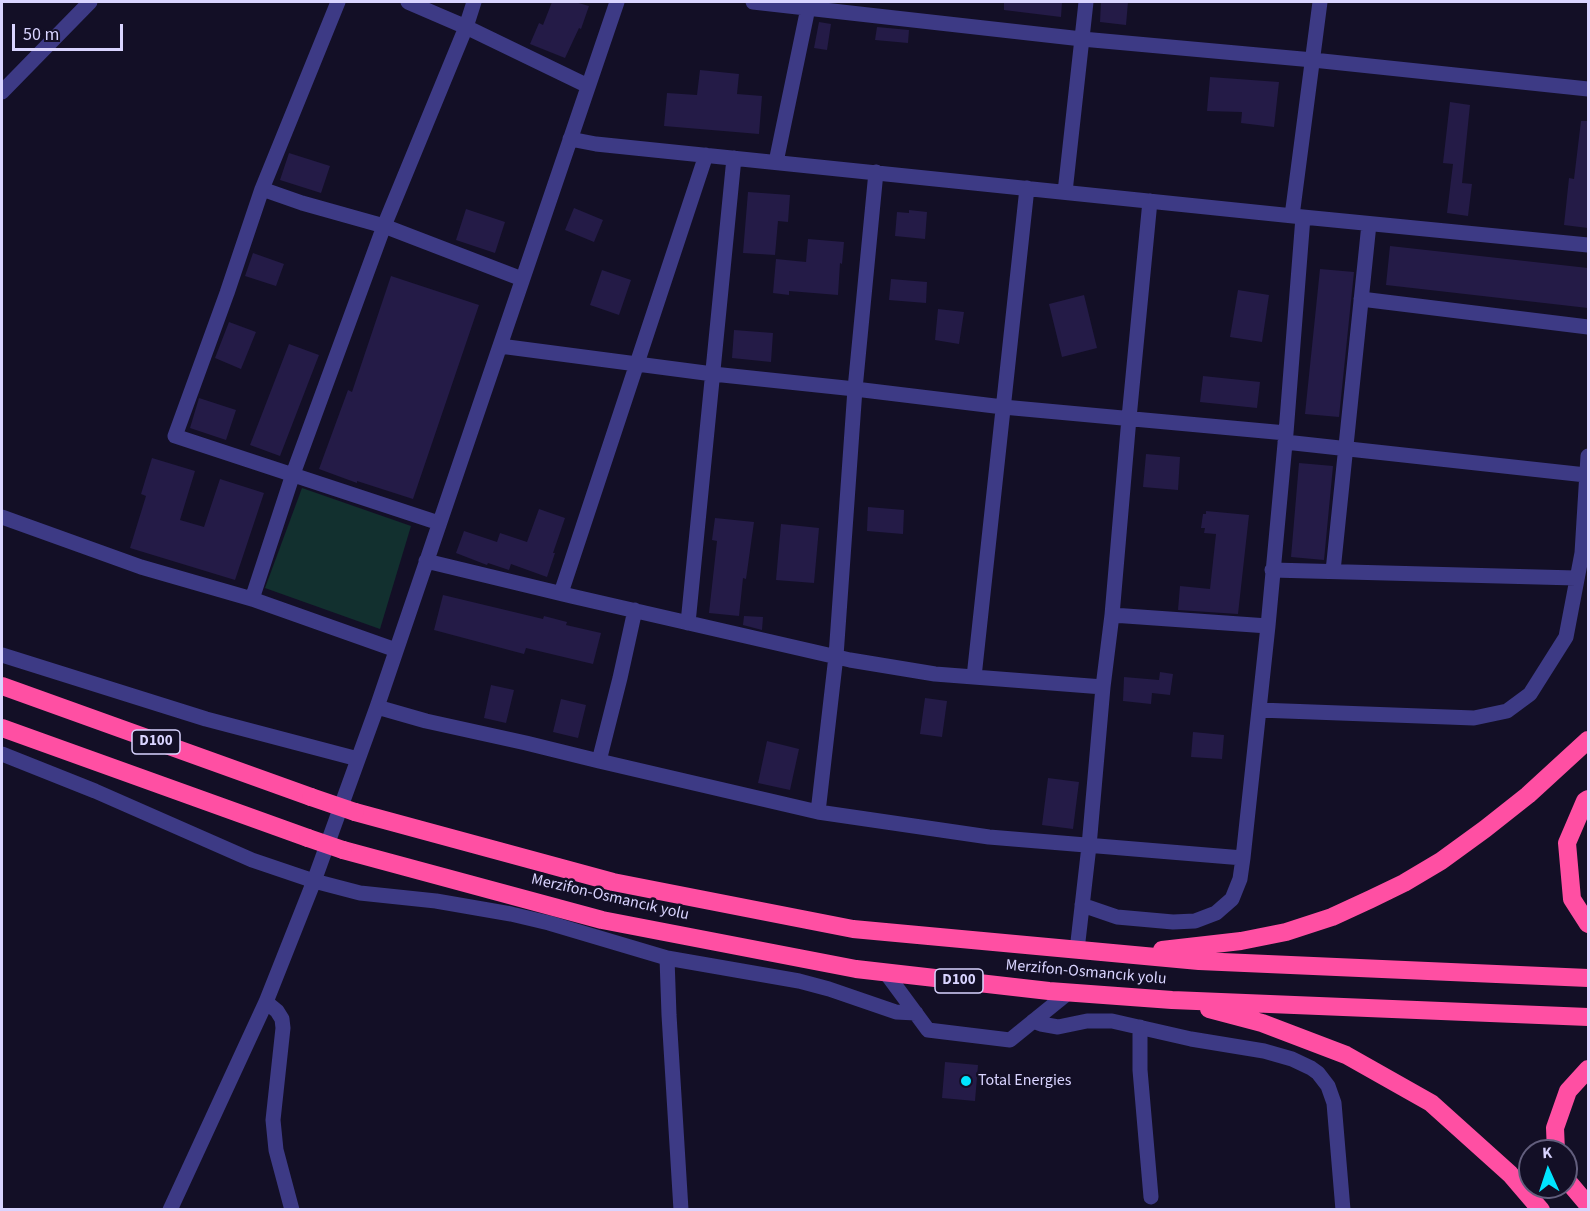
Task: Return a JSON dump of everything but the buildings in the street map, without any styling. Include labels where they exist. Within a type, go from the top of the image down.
[{"type":"highway","name":"Merzifon-Osmancık yolu","points":[[2,686],[355,812],[613,882],[853,929],[1199,961],[1588,978]]},
{"type":"highway","name":"Merzifon-Osmancık yolu","points":[[2,728],[343,850],[602,920],[844,967],[1068,993],[1172,1000],[1588,1017]]},
{"type":"highway","points":[[1124,954],[1241,941],[1286,932],[1332,917],[1404,883],[1441,861],[1528,795],[1588,740]]},
{"type":"highway","points":[[1588,799],[1585,801],[1567,843],[1572,899],[1588,924]]},
{"type":"highway","points":[[1172,1000],[1262,1023],[1356,1060],[1431,1103],[1510,1174],[1542,1209]]},
{"type":"highway","points":[[1555,1139],[1555,1128],[1568,1091],[1588,1069]]},
{"type":"highway","points":[[1578,1193],[1588,1205]]},
{"type":"street","points":[[2,92],[90,2]]},
{"type":"street","points":[[338,2],[262,189],[176,436],[439,523]]},
{"type":"street","points":[[408,2],[466,27],[588,86]]},
{"type":"street","points":[[252,599],[293,474],[384,226],[466,27],[474,2]]},
{"type":"street","points":[[170,1209],[266,1002],[314,881],[377,707],[617,2]]},
{"type":"street","points":[[753,2],[808,8],[828,6],[1082,39],[1313,60],[1588,89]]},
{"type":"street","points":[[1065,192],[1086,2]]},
{"type":"street","points":[[1082,905],[1117,917],[1173,922],[1195,921],[1216,913],[1232,899],[1240,879],[1286,438],[1297,217],[1320,2]]},
{"type":"street","points":[[776,162],[808,8]]},
{"type":"street","points":[[570,139],[596,144],[1297,217],[1588,244]]},
{"type":"street","points":[[561,593],[706,155]]},
{"type":"street","points":[[688,623],[735,158]]},
{"type":"street","points":[[818,812],[836,656],[855,389],[876,172]]},
{"type":"street","points":[[974,677],[1027,188]]},
{"type":"street","points":[[262,189],[384,226],[522,279]]},
{"type":"street","points":[[1077,950],[1112,615],[1150,201]]},
{"type":"street","points":[[1333,571],[1369,224]]},
{"type":"street","points":[[1361,299],[1588,327]]},
{"type":"street","points":[[500,346],[637,365],[1003,407],[1129,418],[1286,438],[1345,449],[1586,475]]},
{"type":"street","points":[[1258,710],[1473,718],[1507,711],[1530,694],[1566,637],[1582,553],[1588,456]]},
{"type":"street","points":[[2,517],[141,567],[252,599],[396,650]]},
{"type":"street","points":[[426,561],[850,660],[935,674],[1103,687]]},
{"type":"street","points":[[1272,570],[1576,578]]},
{"type":"street","points":[[599,761],[635,610]]},
{"type":"street","points":[[1112,615],[1268,626]]},
{"type":"street","points":[[2,655],[206,719],[358,759]]},
{"type":"street","points":[[377,707],[426,721],[818,812],[989,837],[1244,858]]},
{"type":"street","points":[[2,754],[95,791],[252,860],[314,881],[360,893],[436,901],[511,914],[668,958],[799,981],[896,1012],[916,1013]]},
{"type":"street","points":[[668,958],[669,1015],[681,1209]]},
{"type":"street","points":[[886,973],[928,1030],[1010,1040],[1068,993]]},
{"type":"street","points":[[266,1002],[277,1011],[284,1028],[273,1120],[276,1150],[292,1209]]},
{"type":"street","points":[[1033,1021],[1058,1027],[1087,1021],[1140,1027],[1191,1039],[1264,1051],[1292,1059],[1311,1068],[1328,1086],[1334,1102],[1344,1209]]},
{"type":"street","points":[[1140,1027],[1140,1070],[1151,1197]]},
{"type":"green space","points":[[302,488],[411,526],[380,629],[265,588]]},
{"type":"place","name":"Total Energies","points":[[966,1081]]}]
